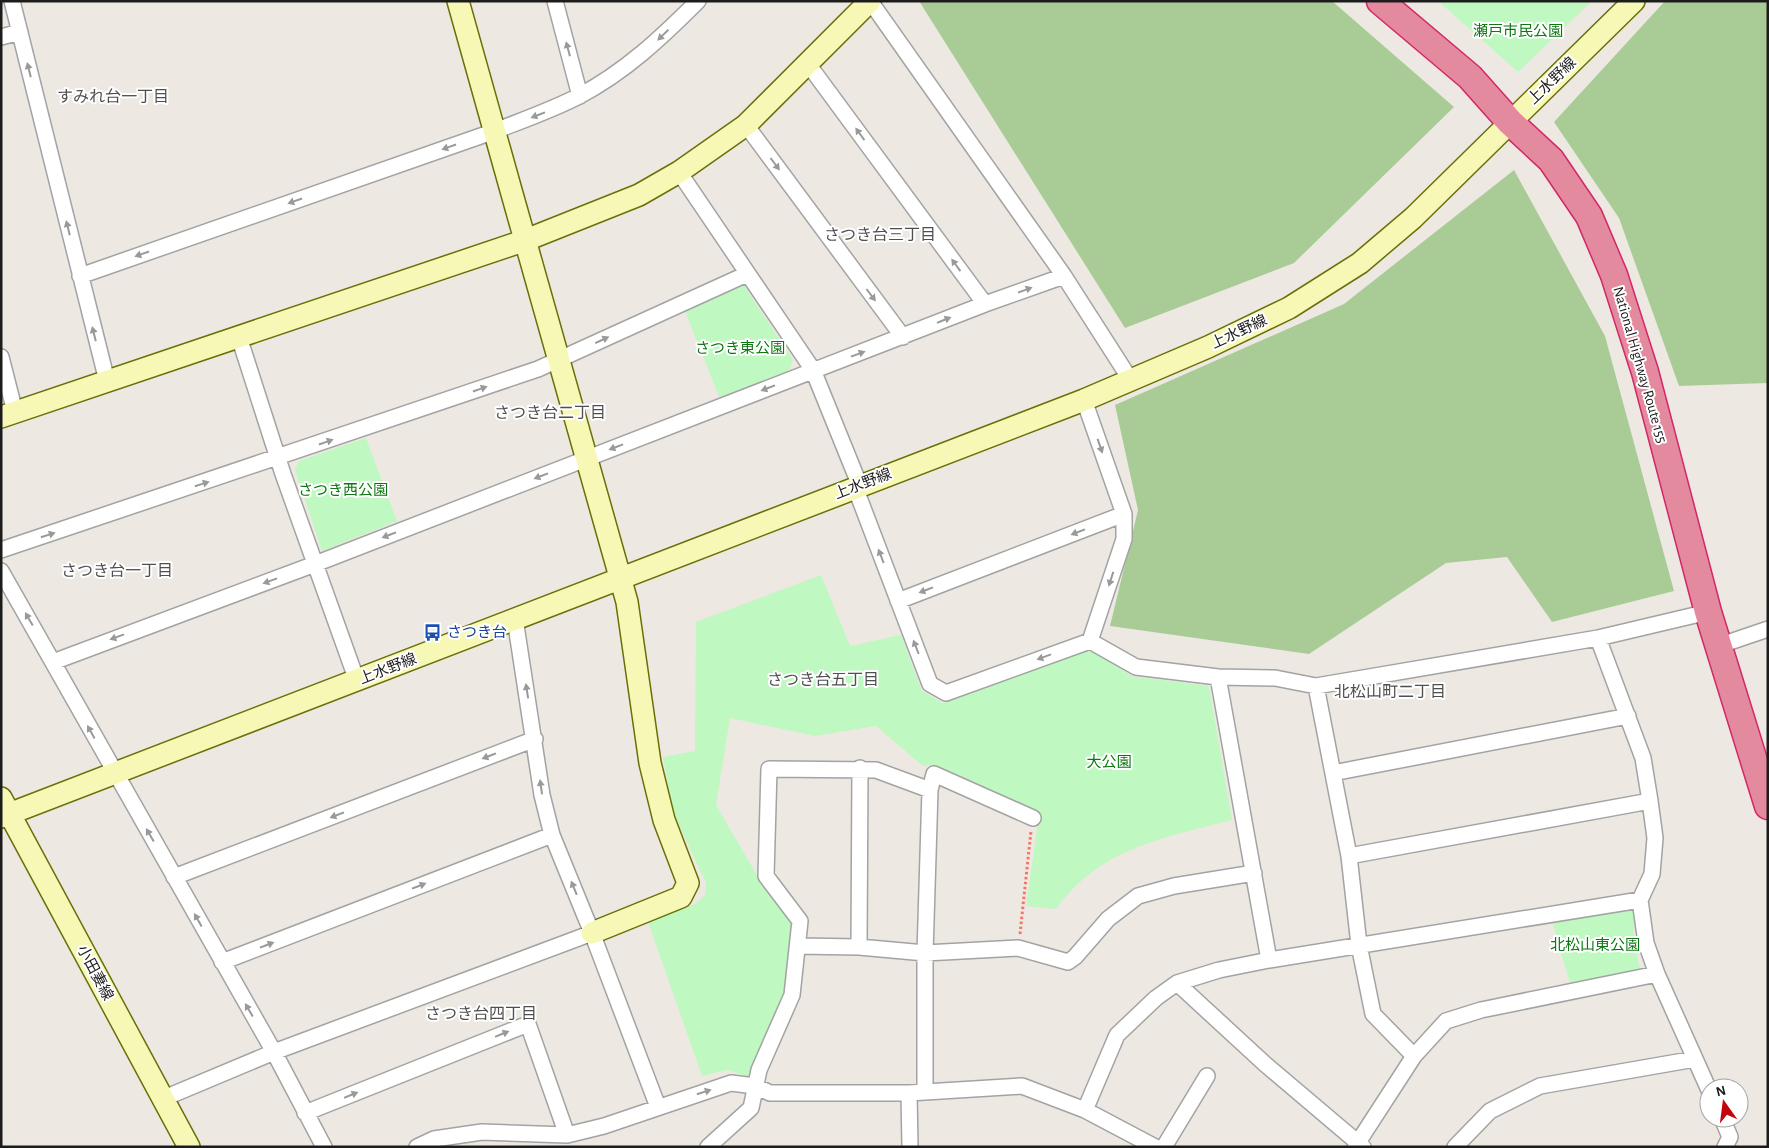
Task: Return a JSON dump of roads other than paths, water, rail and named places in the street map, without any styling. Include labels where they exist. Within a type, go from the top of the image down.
[{"type":"highway","name":"National Highway Route 155","points":[[1380,1],[1470,77],[1510,122],[1551,160],[1584,208],[1614,275],[1645,372],[1708,612],[1768,806]]},
{"type":"street","points":[[12,1],[106,381]]},
{"type":"street","points":[[162,1099],[274,1052],[592,933],[682,897],[688,883],[664,820],[650,762],[627,602],[557,361],[526,240],[458,1]]},
{"type":"street","points":[[555,1],[580,96]]},
{"type":"street","points":[[80,276],[495,132],[580,96],[650,48],[698,1]]},
{"type":"street","points":[[1,357],[8,415],[526,240],[639,195],[679,172],[746,125],[870,1],[1064,276],[1130,379]]},
{"type":"street","name":"上水野線","points":[[4,809],[115,775],[620,577],[1084,400],[1208,346],[1289,308],[1360,263],[1413,218],[1634,1]]},
{"type":"street","points":[[1,38],[20,32]]},
{"type":"street","points":[[808,64],[985,304]]},
{"type":"street","points":[[746,125],[903,337]]},
{"type":"street","points":[[679,172],[813,370],[930,684],[946,693],[1090,640]]},
{"type":"street","points":[[1,550],[280,458],[538,369],[747,274]]},
{"type":"street","points":[[53,662],[315,564],[985,304],[1064,276]]},
{"type":"street","points":[[239,337],[280,458],[283,474],[357,681]]},
{"type":"street","points":[[1084,400],[1124,514],[1124,539],[1090,640]]},
{"type":"street","points":[[898,601],[1124,514]]},
{"type":"street","points":[[1,572],[274,1052],[324,1147]]},
{"type":"street","points":[[1090,640],[1136,667],[1218,678],[1275,678],[1316,686],[1598,638],[1708,612]]},
{"type":"street","points":[[515,619],[535,739],[542,795],[552,835],[592,933],[658,1108]]},
{"type":"street","points":[[1718,646],[1768,629]]},
{"type":"street","points":[[1598,638],[1643,758],[1656,838],[1652,874],[1640,900],[1646,943],[1657,974],[1704,1078]]},
{"type":"street","points":[[1218,678],[1269,960]]},
{"type":"street","points":[[1316,686],[1349,856],[1360,945],[1373,1014],[1414,1056]]},
{"type":"street","points":[[1333,773],[1628,716]]},
{"type":"street","points":[[174,877],[535,739]]},
{"type":"street","points":[[708,1147],[751,1108],[759,1070],[792,995],[800,921],[766,876],[769,768],[860,768],[876,770],[930,790]]},
{"type":"street","points":[[859,946],[860,768]]},
{"type":"street","points":[[924,1091],[925,952],[930,790],[934,774],[1033,818]]},
{"type":"street","points":[[1349,856],[1650,801]]},
{"type":"street","name":"小田妻線","points":[[4,809],[189,1147]]},
{"type":"street","points":[[222,962],[552,835]]},
{"type":"street","points":[[798,946],[859,946],[925,952],[1018,948],[1068,962],[1075,957],[1108,919],[1138,896],[1174,886],[1254,873]]},
{"type":"street","points":[[1085,1110],[1117,1035],[1156,998],[1177,983],[1220,970],[1269,960],[1640,900]]},
{"type":"street","points":[[1177,983],[1265,1064],[1359,1145],[1414,1056],[1446,1021],[1481,1010],[1657,974]]},
{"type":"street","points":[[305,1113],[528,1024],[567,1135]]},
{"type":"street","points":[[1455,1147],[1490,1111],[1540,1086],[1695,1059]]},
{"type":"street","points":[[1164,1147],[1207,1076]]},
{"type":"street","points":[[417,1147],[434,1139],[482,1132],[567,1135],[604,1126],[731,1083],[755,1086],[770,1093],[909,1093],[1022,1086],[1085,1110],[1155,1147]]},
{"type":"street","points":[[909,1093],[910,1147]]},
{"type":"street","points":[[1725,1147],[1730,1137],[1726,1128]]},
{"type":"place","name":"さつき台","points":[[433,632]]},
{"type":"district","name":"すみれ台一丁目","points":[[113,97]]},
{"type":"district","name":"さつき台三丁目","points":[[880,235]]},
{"type":"district","name":"さつき台二丁目","points":[[550,413]]},
{"type":"district","name":"さつき台一丁目","points":[[117,571]]},
{"type":"district","name":"さつき台五丁目","points":[[823,680]]},
{"type":"district","name":"北松山町二丁目","points":[[1390,692]]},
{"type":"district","name":"さつき台四丁目","points":[[481,1014]]},
{"type":"park label","name":"瀬戸市民公園","points":[[1518,31]]},
{"type":"park label","name":"さつき東公園","points":[[740,348]]},
{"type":"park label","name":"さつき西公園","points":[[343,490]]},
{"type":"park label","name":"大公園","points":[[1109,762]]},
{"type":"park label","name":"北松山東公園","points":[[1595,945]]}]
